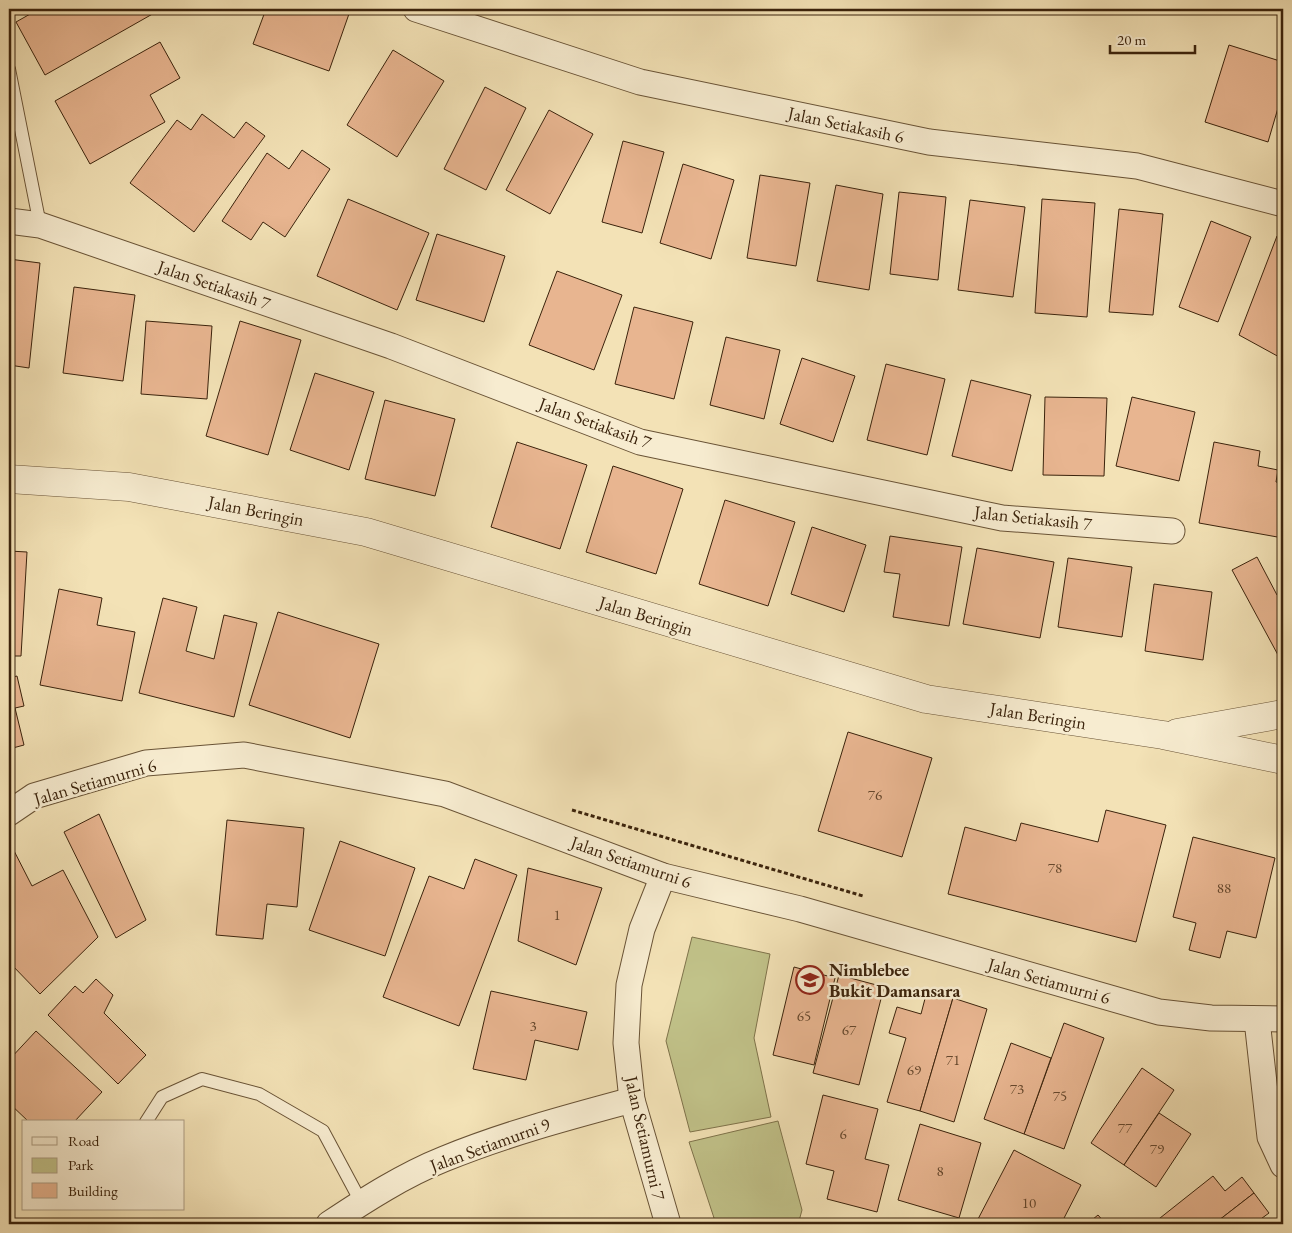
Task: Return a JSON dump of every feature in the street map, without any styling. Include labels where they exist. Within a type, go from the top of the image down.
[{"type":"street","name":"Jalan Setiakasih 6","points":[[416,9],[640,82],[929,142],[1137,166],[1283,204]]},
{"type":"street","name":"Jalan Setiakasih 7","points":[[9,222],[40,225],[391,346],[640,442],[1002,518],[1172,531]]},
{"type":"street","name":"Jalan Beringin","points":[[9,480],[129,487],[366,532],[926,699],[1163,735],[1283,760]]},
{"type":"street","points":[[1163,735],[1283,714]]},
{"type":"street","name":"Jalan Setiamurni 6","points":[[9,813],[34,796],[146,763],[244,756],[445,794],[663,876],[800,909],[1159,1012],[1211,1018],[1283,1019]]},
{"type":"street","name":"Jalan Setiamurni 7","points":[[663,876],[642,929],[629,985],[626,1042],[632,1100],[668,1224]]},
{"type":"street","points":[[1257,1020],[1270,1137],[1283,1165]]},
{"type":"street","name":"Jalan Setiamurni 9","points":[[329,1224],[361,1202],[443,1159],[530,1128],[632,1100]]},
{"type":"lane","points":[[9,69],[40,225]]},
{"type":"lane","points":[[147,1120],[162,1097],[202,1079],[259,1094],[323,1131],[361,1202]]},
{"type":"path","points":[[563,808],[807,878]]},
{"type":"green space","points":[[692,937],[770,954],[754,1038],[771,1117],[690,1132],[666,1041]]},
{"type":"green space","points":[[778,1121],[802,1210],[799,1221],[794,1224],[716,1224],[689,1142]]},
{"type":"building","points":[[39,9],[154,9],[156,12],[45,75],[16,22]]},
{"type":"building","points":[[266,9],[350,11],[329,71],[253,44]]},
{"type":"building","points":[[160,42],[180,78],[150,95],[165,122],[90,164],[55,101]]},
{"type":"building","points":[[1229,45],[1283,62],[1283,91],[1268,142],[1205,122]]},
{"type":"building","points":[[393,50],[444,81],[397,157],[347,125]]},
{"type":"building","points":[[485,87],[526,108],[486,190],[444,169]]},
{"type":"building","points":[[549,110],[593,134],[550,214],[506,190]]},
{"type":"building","points":[[202,114],[234,138],[246,122],[265,136],[194,232],[130,183],[177,120],[191,130]]},
{"type":"building","points":[[623,141],[664,152],[642,233],[602,222]]},
{"type":"building","points":[[302,150],[330,169],[285,237],[263,222],[251,240],[222,221],[267,153],[289,169]]},
{"type":"building","points":[[683,164],[734,180],[711,259],[660,243]]},
{"type":"building","points":[[760,175],[810,183],[796,266],[747,258]]},
{"type":"building","points":[[836,185],[883,194],[869,290],[817,281]]},
{"type":"building","points":[[899,192],[946,197],[938,280],[890,274]]},
{"type":"building","points":[[348,199],[429,233],[397,310],[317,276]]},
{"type":"building","points":[[1042,199],[1095,203],[1087,317],[1035,313]]},
{"type":"building","points":[[970,200],[1025,207],[1013,297],[958,290]]},
{"type":"building","points":[[1119,209],[1163,214],[1153,315],[1109,312]]},
{"type":"building","points":[[1211,221],[1251,237],[1218,322],[1179,307]]},
{"type":"building","points":[[437,234],[505,256],[484,322],[416,300]]},
{"type":"building","points":[[1277,236],[1283,239],[1283,353],[1281,358],[1239,335]]},
{"type":"building","points":[[9,259],[40,263],[29,368],[9,365]]},
{"type":"building","points":[[557,271],[622,295],[594,370],[529,345]]},
{"type":"building","points":[[74,287],[135,295],[123,381],[63,373]]},
{"type":"building","points":[[634,307],[693,322],[674,399],[615,384]]},
{"type":"building","points":[[146,321],[212,326],[207,399],[141,394]]},
{"type":"building","points":[[240,321],[301,340],[268,455],[206,436]]},
{"type":"building","points":[[726,337],[780,350],[764,419],[710,405]]},
{"type":"building","points":[[802,358],[855,376],[833,442],[780,424]]},
{"type":"building","points":[[886,364],[945,379],[927,455],[867,440]]},
{"type":"building","points":[[315,373],[374,392],[349,470],[290,450]]},
{"type":"building","points":[[971,380],[1031,395],[1012,471],[952,456]]},
{"type":"building","points":[[1045,397],[1107,398],[1104,476],[1043,475]]},
{"type":"building","points":[[1132,397],[1195,412],[1179,481],[1116,466]]},
{"type":"building","points":[[385,400],[455,419],[435,496],[365,479]]},
{"type":"building","points":[[517,442],[587,465],[560,549],[491,527]]},
{"type":"building","points":[[1214,442],[1260,451],[1258,466],[1278,470],[1276,482],[1283,483],[1283,538],[1199,523]]},
{"type":"building","points":[[613,466],[683,489],[656,574],[586,552]]},
{"type":"building","points":[[725,500],[795,522],[768,606],[699,584]]},
{"type":"building","points":[[812,527],[866,545],[844,612],[791,594]]},
{"type":"building","points":[[890,536],[962,547],[949,626],[893,617],[900,574],[884,572]]},
{"type":"building","points":[[977,548],[1054,562],[1040,638],[963,624]]},
{"type":"building","points":[[9,551],[27,552],[21,656],[9,656]]},
{"type":"building","points":[[1257,557],[1277,595],[1283,591],[1283,652],[1278,655],[1232,570]]},
{"type":"building","points":[[1068,558],[1132,567],[1122,637],[1058,627]]},
{"type":"building","points":[[1154,584],[1212,592],[1203,660],[1145,651]]},
{"type":"building","points":[[59,589],[102,598],[97,625],[135,632],[122,701],[40,685]]},
{"type":"building","points":[[163,598],[197,607],[186,651],[214,659],[224,615],[257,623],[234,717],[139,693]]},
{"type":"building","points":[[278,612],[379,644],[350,738],[249,705]]},
{"type":"building","points":[[17,676],[24,706],[15,708],[24,745],[9,749],[9,678]]},
{"type":"building","points":[[848,732],[932,758],[902,857],[818,831]]},
{"type":"building","points":[[1106,810],[1166,825],[1136,942],[948,894],[965,827],[1016,841],[1021,823],[1098,842]]},
{"type":"building","points":[[99,814],[146,920],[116,938],[64,832]]},
{"type":"building","points":[[227,820],[304,828],[297,907],[267,904],[263,939],[216,935]]},
{"type":"building","points":[[1193,837],[1275,858],[1256,938],[1227,931],[1220,958],[1189,950],[1196,923],[1173,917]]},
{"type":"building","points":[[9,841],[32,886],[63,870],[98,937],[40,994],[9,962]]},
{"type":"building","points":[[340,841],[415,868],[385,956],[309,930]]},
{"type":"building","points":[[475,859],[517,875],[459,1026],[383,997],[429,876],[464,889]]},
{"type":"building","points":[[528,868],[602,888],[576,965],[518,941]]},
{"type":"building","points":[[794,967],[835,978],[814,1065],[773,1055]]},
{"type":"building","points":[[839,975],[884,987],[859,1085],[813,1073]]},
{"type":"building","points":[[96,979],[113,995],[104,1013],[146,1055],[118,1084],[48,1015],[75,986],[83,993]]},
{"type":"building","points":[[491,991],[587,1012],[578,1050],[535,1040],[526,1080],[473,1069]]},
{"type":"building","points":[[927,991],[953,998],[920,1111],[887,1102],[906,1038],[889,1033],[897,1007],[921,1014]]},
{"type":"building","points":[[953,998],[987,1009],[954,1122],[920,1111]]},
{"type":"building","points":[[1064,1023],[1104,1038],[1064,1149],[1024,1134]]},
{"type":"building","points":[[36,1031],[102,1092],[76,1120],[27,1120],[9,1103],[9,1060]]},
{"type":"building","points":[[1011,1043],[1051,1058],[1024,1134],[984,1119]]},
{"type":"building","points":[[1142,1068],[1174,1090],[1124,1165],[1091,1143]]},
{"type":"building","points":[[823,1095],[878,1109],[865,1159],[889,1165],[877,1212],[827,1199],[834,1171],[806,1164]]},
{"type":"building","points":[[1159,1113],[1191,1134],[1156,1187],[1124,1165]]},
{"type":"building","points":[[920,1124],[981,1143],[959,1218],[898,1200]]},
{"type":"building","points":[[1014,1150],[1081,1185],[1061,1224],[983,1224],[977,1221]]},
{"type":"building","points":[[1213,1176],[1225,1191],[1242,1177],[1254,1193],[1214,1224],[1157,1224],[1155,1222]]},
{"type":"building","points":[[1254,1193],[1269,1213],[1254,1224],[1214,1224]]},
{"type":"building","points":[[1098,1215],[1106,1224],[1087,1224]]},
{"type":"place","name":"Nimblebee Bukit Damansara","points":[[810,980]]}]
